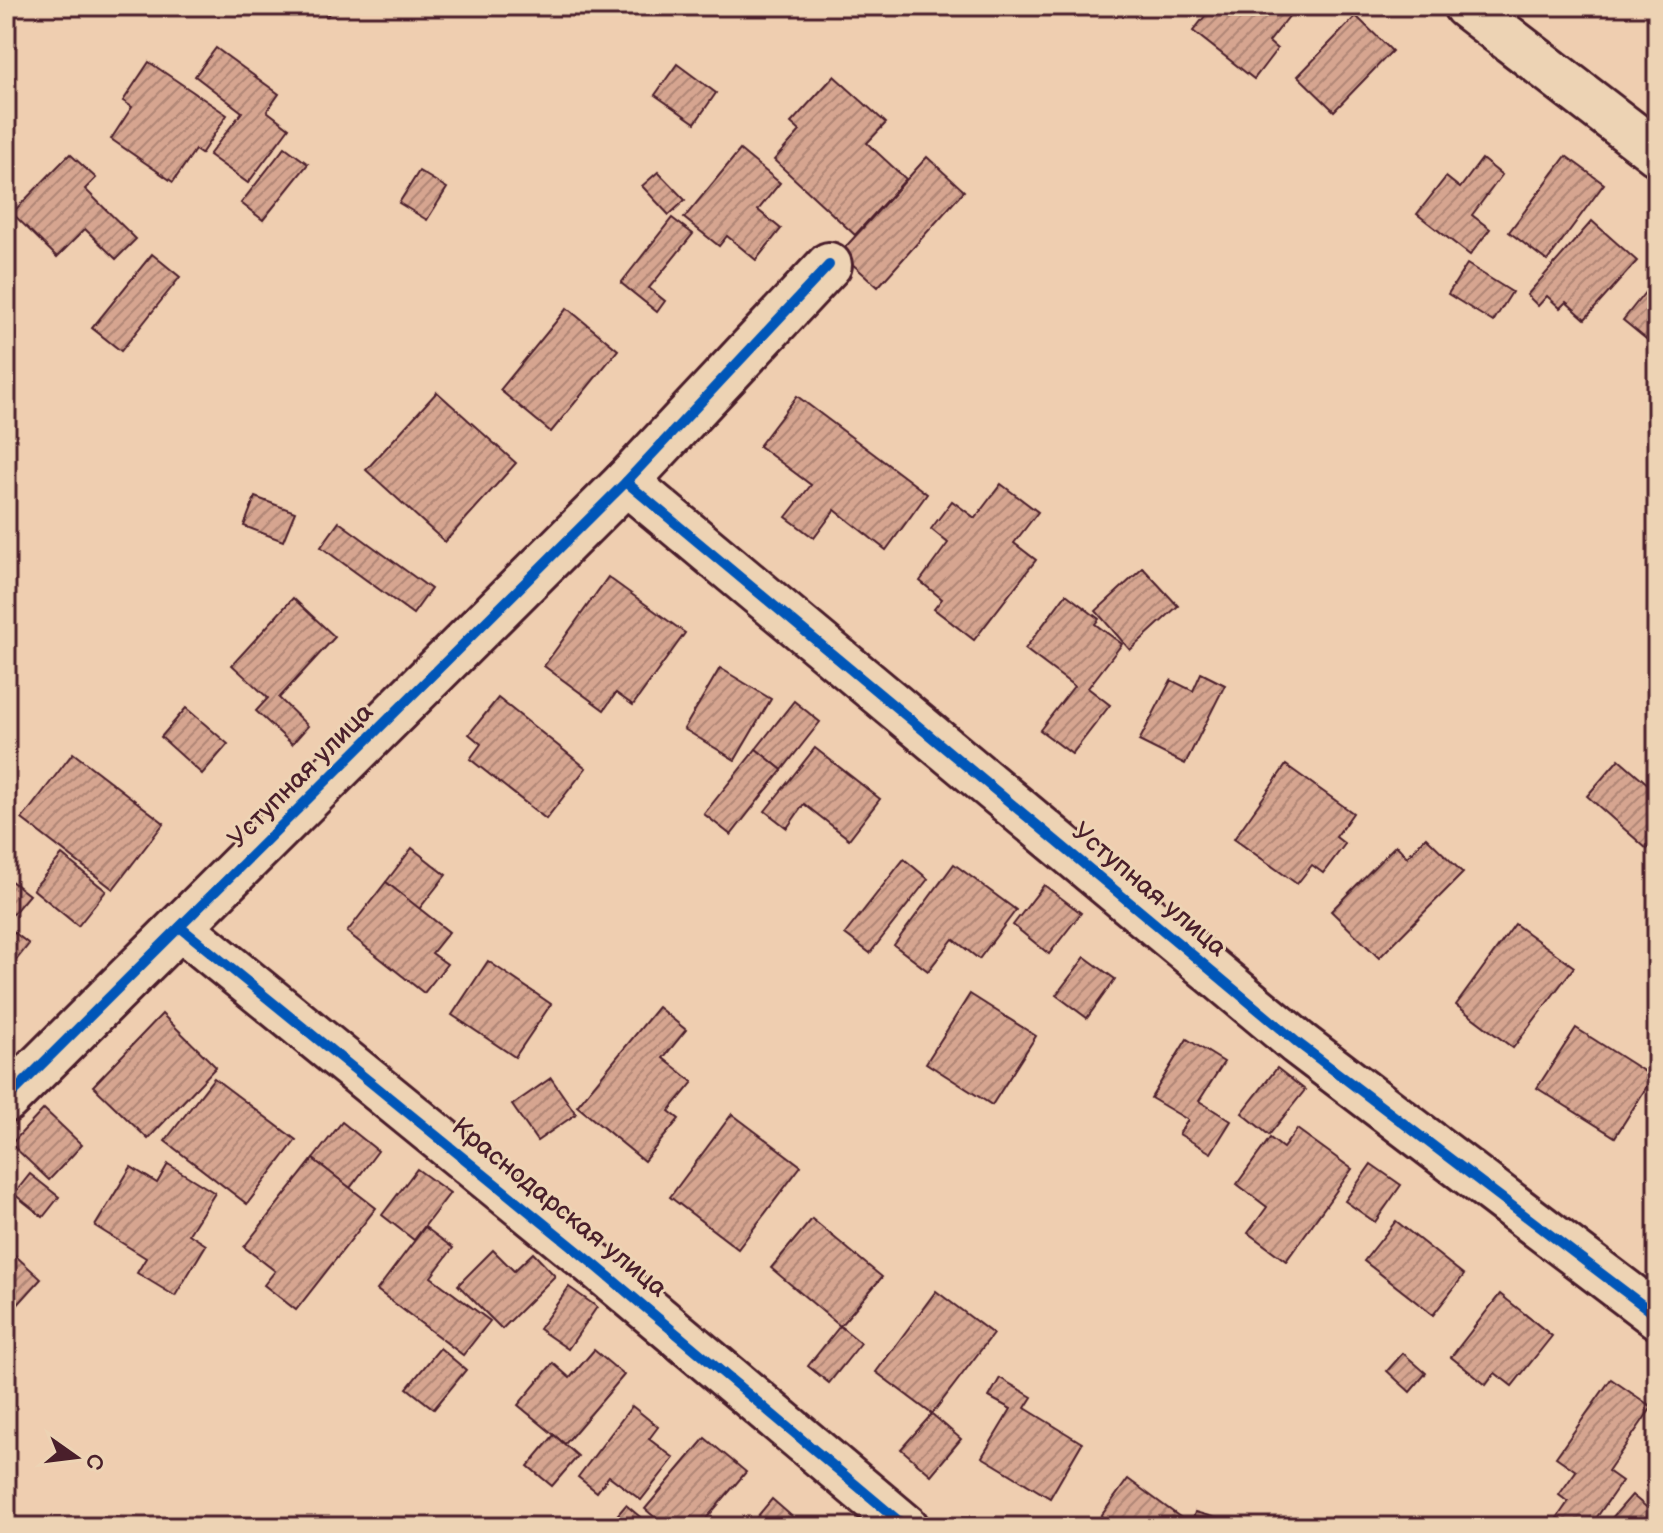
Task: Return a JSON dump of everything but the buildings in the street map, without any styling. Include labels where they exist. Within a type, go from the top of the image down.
[{"type":"street","points":[[1466,6],[1657,153]]},
{"type":"street","name":"Уступная улица","points":[[6,1100],[626,482],[829,265]]},
{"type":"street","name":"Уступная улица","points":[[626,482],[1298,1043],[1657,1316]]},
{"type":"street","name":"Краснодарская улица","points":[[180,927],[596,1266],[906,1527]]},
{"type":"cycle path","points":[[6,1100],[626,482],[829,265]]},
{"type":"cycle path","points":[[626,482],[1298,1043],[1657,1316]]},
{"type":"cycle path","points":[[180,927],[596,1266],[906,1527]]}]
